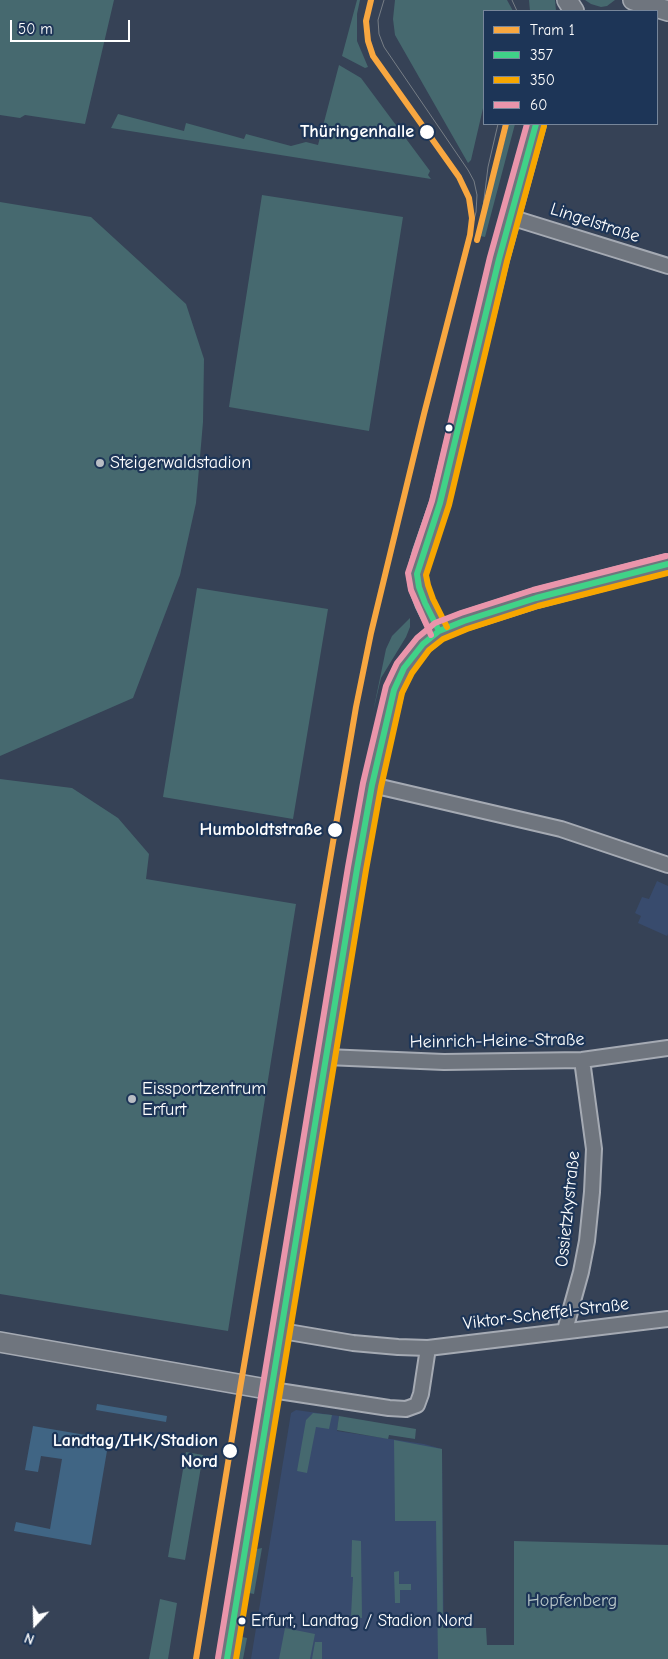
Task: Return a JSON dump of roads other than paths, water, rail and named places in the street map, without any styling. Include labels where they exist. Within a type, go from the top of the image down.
[{"type":"main road","points":[[633,0],[668,11]]},
{"type":"main road","points":[[439,631],[425,603],[417,574],[440,503],[510,218],[536,125]]},
{"type":"main road","points":[[227,1659],[372,785],[394,690],[404,668],[423,644],[439,631],[536,598],[668,564]]},
{"type":"main road","points":[[0,1342],[272,1390]]},
{"type":"street","name":"Lingelstraße","points":[[510,218],[668,266]]},
{"type":"street","points":[[372,785],[561,828],[668,865]]},
{"type":"street","name":"Heinrich-Heine-Straße","points":[[326,1057],[444,1062],[582,1060],[668,1048]]},
{"type":"street","name":"Ossietzkystraße","points":[[565,1330],[581,1272],[587,1241],[592,1192],[594,1149],[582,1060]]},
{"type":"street","name":"Viktor-Scheffel-Straße","points":[[282,1331],[353,1343],[428,1348],[668,1319]]},
{"type":"street","points":[[272,1390],[406,1409],[417,1405],[422,1394],[428,1348]]},
{"type":"tram line","name":"1","points":[[196,1659],[356,707],[371,633],[470,235],[472,218],[469,198],[459,177],[373,56],[368,41],[366,21],[371,0]]},
{"type":"tram line","points":[[384,0],[378,20],[379,34],[384,47],[474,181],[477,195],[476,212],[470,235]]},
{"type":"tram line","points":[[512,0],[517,10]]},
{"type":"tram line","points":[[481,224],[488,167],[498,125]]},
{"type":"tram line","name":"1","points":[[477,240],[506,125]]},
{"type":"place","name":"Thüringenhalle","points":[[427,132]]},
{"type":"place","name":"Steigerwaldstadion","points":[[100,463]]},
{"type":"place","name":"Humboldtstraße","points":[[335,830]]},
{"type":"place","name":"Eissportzentrum Erfurt","points":[[132,1099]]},
{"type":"place","name":"Landtag/IHK/Stadion Nord","points":[[230,1451]]},
{"type":"place","name":"Erfurt, Landtag / Stadion Nord","points":[[242,1621]]},
{"type":"park label","name":"Hopfenberg","points":[[572,1601]]}]
